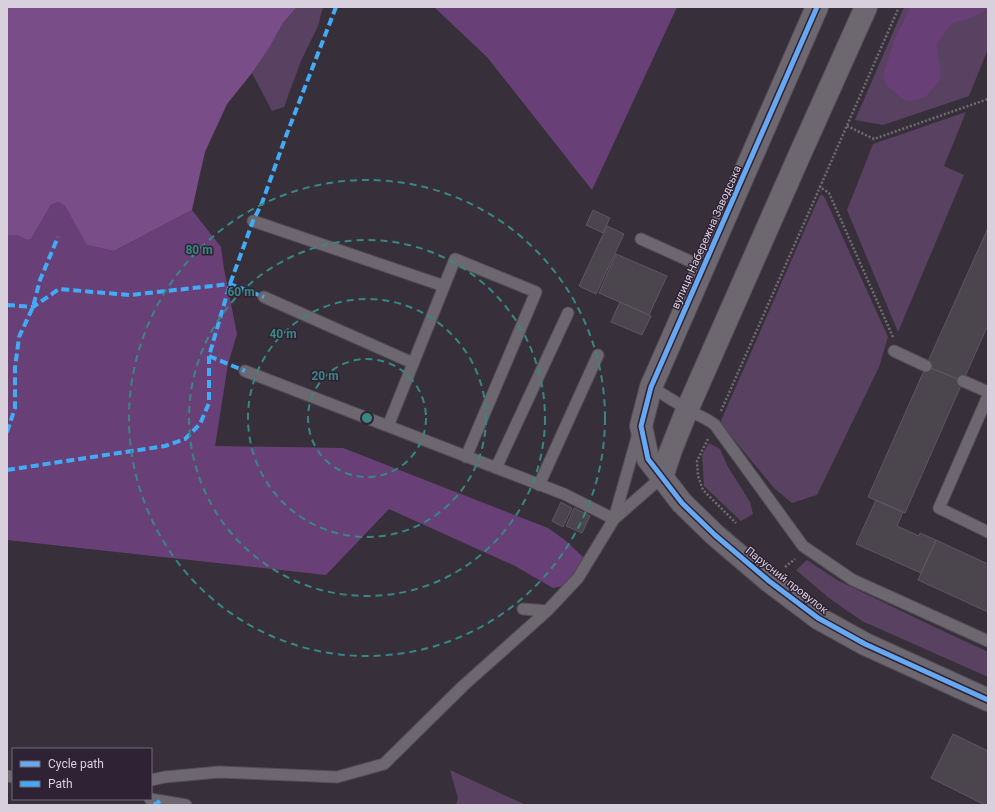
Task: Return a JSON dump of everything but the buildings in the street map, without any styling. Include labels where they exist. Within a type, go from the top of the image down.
[{"type":"street","name":"вулиця Набережна Заводська","points":[[662,476],[648,459],[641,426],[651,387],[817,7]]},
{"type":"street","points":[[662,476],[687,410],[866,7]]},
{"type":"street","name":"Парусний провулок","points":[[662,476],[682,502],[715,534],[769,581],[818,618],[865,644],[988,700]]},
{"type":"lane","points":[[253,221],[444,286]]},
{"type":"lane","points":[[641,239],[703,267]]},
{"type":"lane","points":[[388,426],[455,259],[536,292],[466,457]]},
{"type":"lane","points":[[264,297],[413,363]]},
{"type":"lane","points":[[496,468],[568,313]]},
{"type":"lane","points":[[894,351],[926,366]]},
{"type":"lane","points":[[540,485],[598,355]]},
{"type":"lane","points":[[245,371],[564,494],[614,519]]},
{"type":"lane","points":[[963,381],[988,392]]},
{"type":"lane","points":[[651,387],[687,410],[708,419],[715,425],[803,546],[853,580],[988,641]]},
{"type":"lane","points":[[988,396],[939,508],[988,532]]},
{"type":"lane","points":[[152,780],[165,777],[219,772],[337,777],[384,764],[463,686],[547,611],[578,578],[614,519],[641,426]]},
{"type":"lane","points":[[614,519],[662,476]]},
{"type":"lane","points":[[523,609],[547,611]]},
{"type":"lane","points":[[152,799],[186,805]]},
{"type":"path","points":[[739,527],[703,490],[698,476],[696,461],[715,425],[899,7]]},
{"type":"path","points":[[847,126],[874,139],[988,99]]},
{"type":"path","points":[[820,187],[829,193],[893,337]]},
{"type":"shaded area","points":[[7,7],[297,7],[283,23],[269,48],[252,73],[227,104],[205,152],[192,210],[114,251],[87,245],[65,206],[58,202],[51,205],[31,239],[27,240],[17,235],[7,235]]},
{"type":"shaded area","points":[[297,7],[323,7],[318,26],[301,61],[284,107],[272,111],[252,73],[269,48],[283,23]]},
{"type":"shaded area","points":[[434,7],[677,7],[592,190],[487,57]]},
{"type":"shaded area","points":[[904,7],[988,7],[988,49],[969,96],[883,125],[855,120]]},
{"type":"shaded area","points":[[910,7],[988,7],[988,9],[974,17],[952,23],[937,44],[940,80],[925,97],[911,101],[904,100],[887,86],[884,79],[884,72],[894,41]]},
{"type":"shaded area","points":[[966,112],[944,166],[964,175],[898,332],[847,210],[873,144]]},
{"type":"shaded area","points":[[820,195],[824,196],[888,337],[879,367],[817,495],[792,503],[775,489],[720,423]]},
{"type":"shaded area","points":[[58,202],[65,206],[88,245],[114,251],[192,210],[221,247],[237,334],[228,364],[215,446],[343,448],[548,528],[566,541],[584,558],[564,586],[553,588],[515,566],[389,509],[326,575],[7,540],[7,235],[17,235],[27,240],[31,239],[51,205]]},
{"type":"shaded area","points":[[709,443],[720,449],[728,467],[750,502],[753,514],[741,521],[704,486],[702,455]]},
{"type":"shaded area","points":[[807,560],[837,580],[988,652],[988,677],[862,621],[829,598],[796,570]]},
{"type":"shaded area","points":[[450,770],[526,805],[456,805],[458,798]]},
{"type":"marked path","points":[[7,470],[165,446],[185,439],[200,424],[209,403],[209,356],[230,284],[336,7]]},
{"type":"marked path","points":[[7,432],[15,408],[15,368],[19,337],[33,307],[40,280],[58,237]]},
{"type":"marked path","points":[[7,305],[33,307],[59,289],[130,295],[230,284],[264,297]]},
{"type":"marked path","points":[[209,356],[245,371]]},
{"type":"marked path","points":[[154,805],[160,801]]},
{"type":"cycle path","points":[[817,7],[651,387],[641,426],[648,459],[682,503],[715,535],[769,581],[818,618],[865,644],[988,700]]}]
